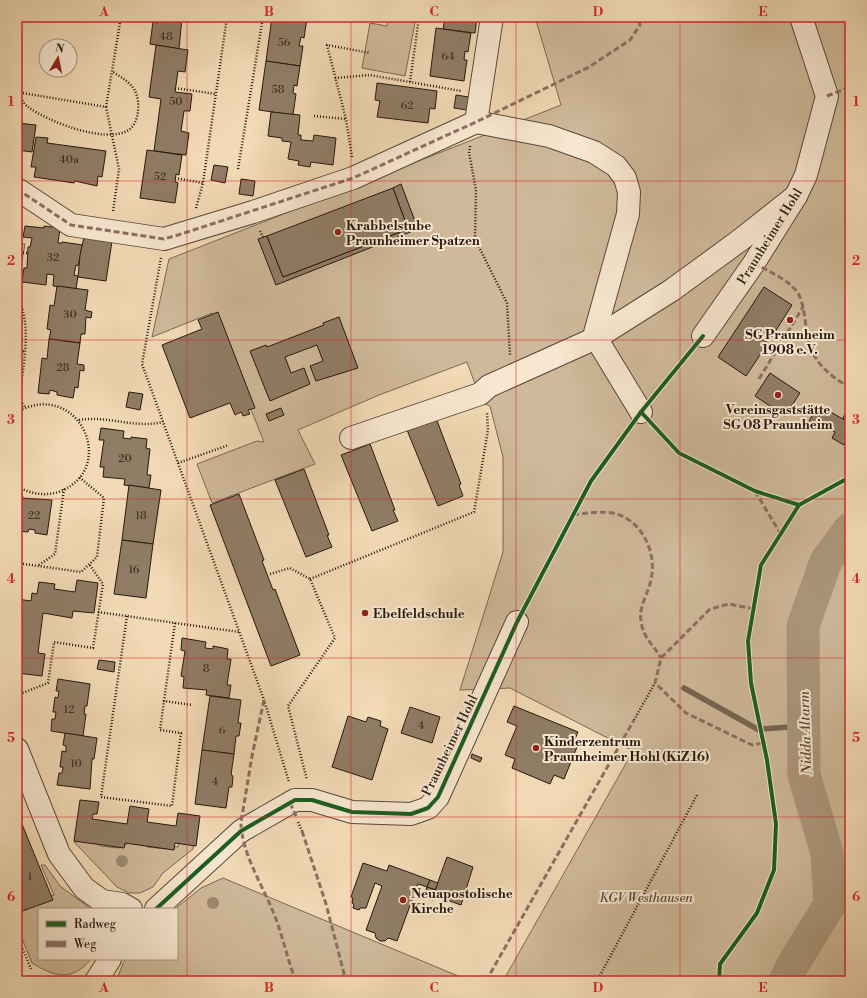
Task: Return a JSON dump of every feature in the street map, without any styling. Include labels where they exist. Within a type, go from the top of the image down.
[{"type":"street","points":[[476,122],[492,17]]},
{"type":"street","name":"Praunheimer Hohl","points":[[703,336],[709,313],[796,196],[806,175],[827,96],[801,17]]},
{"type":"street","points":[[17,189],[71,225],[164,239],[191,232],[353,178],[476,122],[549,136],[594,152],[616,166],[625,178],[629,192],[628,214],[596,324],[596,338],[641,412]]},
{"type":"street","points":[[352,438],[480,394],[489,386],[596,338],[678,285],[739,241],[796,196]]},
{"type":"street","name":"Praunheimer Hohl","points":[[303,800],[352,812],[373,814],[411,814],[428,808],[438,797],[517,622]]},
{"type":"street","points":[[17,749],[59,854],[84,888],[103,905],[122,904],[129,908]]},
{"type":"street","points":[[157,908],[241,831],[303,800]]},
{"type":"street","points":[[96,981],[109,960]]},
{"type":"path","points":[[110,231],[119,169],[106,107],[121,17]]},
{"type":"path","points":[[191,232],[203,183],[227,17]]},
{"type":"path","points":[[238,168],[263,17]]},
{"type":"path","points":[[410,82],[419,17]]},
{"type":"path","points":[[353,178],[354,170],[346,119],[327,45],[370,53]]},
{"type":"path","points":[[17,92],[27,106],[57,123],[94,132],[112,134],[127,131],[132,126],[138,109],[137,99],[134,90],[125,80],[113,72]]},
{"type":"path","points":[[335,78],[370,75],[480,95]]},
{"type":"path","points":[[176,88],[216,94]]},
{"type":"path","points":[[17,92],[106,107]]},
{"type":"path","points":[[314,116],[346,119]]},
{"type":"path","points":[[476,122],[471,135],[469,153],[476,190],[475,239],[507,303],[510,377]]},
{"type":"path","points":[[175,178],[203,183]]},
{"type":"path","points":[[164,239],[142,364],[264,700],[303,800]]},
{"type":"path","points":[[17,252],[27,253]]},
{"type":"path","points":[[17,295],[26,319],[25,351],[19,399],[25,407]]},
{"type":"path","points":[[17,352],[25,351]]},
{"type":"path","points":[[310,579],[474,512],[488,430],[486,404],[489,386]]},
{"type":"path","points":[[17,412],[34,404],[54,405],[63,408],[78,420],[84,428],[89,448],[88,458],[79,477],[64,489],[56,493],[36,494],[17,486]]},
{"type":"path","points":[[78,420],[91,418],[150,425],[163,422]]},
{"type":"path","points":[[178,463],[229,445]]},
{"type":"path","points":[[17,563],[81,572],[96,557],[104,498],[79,477]]},
{"type":"path","points":[[39,566],[55,554],[64,489]]},
{"type":"path","points":[[17,695],[48,683],[54,642],[93,648],[103,584],[89,564]]},
{"type":"path","points":[[270,574],[290,568],[310,579],[335,638],[288,706],[303,800]]},
{"type":"path","points":[[98,612],[240,632]]},
{"type":"path","points":[[127,616],[101,797],[172,806],[181,734],[160,730],[175,623]]},
{"type":"path","points":[[634,720],[655,683]]},
{"type":"path","points":[[164,701],[192,706]]},
{"type":"path","points":[[598,981],[697,795]]},
{"type":"path","points":[[17,935],[31,969]]},
{"type":"green space","points":[[388,17],[416,17],[405,76],[362,68],[370,23],[387,26]]},
{"type":"green space","name":"KGV Westhausen","points":[[535,17],[850,17],[850,981],[503,981],[633,751],[510,688],[460,690],[503,552],[503,457],[490,406],[482,403],[467,362],[379,395],[298,430],[315,464],[212,503],[197,464],[257,441],[264,442],[212,313],[152,337],[169,259],[561,105]]},
{"type":"green space","points":[[17,243],[25,244],[17,289]]},
{"type":"green space","points":[[127,836],[148,839],[147,847],[167,849],[168,845],[178,847],[179,840],[194,842],[193,849],[163,873],[153,887],[140,893],[129,893],[117,887],[74,842],[79,838],[100,841],[100,846],[119,848],[120,844],[126,845]]},
{"type":"green space","points":[[41,865],[45,865],[60,886],[90,908],[38,908],[38,960],[90,960],[77,971],[70,974],[63,975],[48,972],[32,963],[17,926],[17,909],[54,895]]},
{"type":"green space","points":[[223,878],[470,981],[116,981],[125,960],[178,960],[178,908],[176,908],[201,888]]},
{"type":"building","points":[[33,17],[63,17],[62,21]]},
{"type":"building","points":[[159,17],[182,17],[179,49],[150,44],[153,22],[158,23]]},
{"type":"building","points":[[272,17],[307,18],[304,38],[301,37],[299,46],[303,46],[300,66],[266,61]]},
{"type":"building","points":[[449,17],[477,17],[475,33],[443,29],[445,18],[449,19]]},
{"type":"building","points":[[436,28],[471,33],[468,52],[465,51],[464,60],[467,60],[464,81],[430,76]]},
{"type":"building","points":[[156,45],[188,50],[185,72],[178,71],[175,92],[192,94],[190,111],[184,111],[181,131],[189,133],[186,155],[154,151],[161,99],[149,97]]},
{"type":"building","points":[[266,61],[300,66],[297,86],[294,85],[293,93],[296,94],[293,115],[259,110]]},
{"type":"building","points":[[377,83],[437,91],[435,109],[430,108],[428,123],[377,117],[380,101],[375,100]]},
{"type":"building","points":[[456,95],[469,97],[467,110],[454,108]]},
{"type":"building","points":[[271,112],[300,115],[298,135],[301,135],[301,140],[313,141],[314,135],[336,138],[333,165],[311,162],[310,167],[298,165],[299,161],[288,159],[291,142],[282,141],[282,138],[268,136]]},
{"type":"building","points":[[17,123],[36,125],[32,152],[17,150]]},
{"type":"building","points":[[36,137],[48,138],[47,143],[106,151],[102,177],[98,176],[97,186],[75,181],[74,183],[34,177],[36,167],[31,167]]},
{"type":"building","points":[[147,150],[182,155],[179,175],[176,174],[175,182],[178,183],[175,203],[140,198]]},
{"type":"building","points":[[214,165],[228,167],[225,183],[211,180]]},
{"type":"building","points":[[241,179],[255,181],[253,196],[239,194]]},
{"type":"building","points":[[401,184],[418,229],[276,285],[258,239],[267,236],[283,277],[408,229],[393,188]]},
{"type":"building","name":"Krabbelstube Praunheimer Spatzen","points":[[393,188],[408,229],[283,277],[267,236]]},
{"type":"building","points":[[25,226],[60,228],[58,243],[62,242],[83,245],[78,266],[76,265],[74,275],[78,276],[76,289],[53,286],[54,275],[47,274],[46,285],[22,282],[24,268],[27,268],[28,247],[30,247],[32,238],[23,237]]},
{"type":"building","points":[[84,237],[112,241],[106,281],[78,277],[80,255]]},
{"type":"building","points":[[57,286],[88,290],[85,310],[92,312],[91,318],[86,317],[85,334],[81,334],[80,343],[49,339],[51,330],[47,329],[50,305],[54,306]]},
{"type":"building","points":[[764,287],[792,305],[771,338],[766,335],[763,340],[768,343],[746,376],[718,357]]},
{"type":"building","points":[[218,312],[255,408],[248,410],[250,414],[243,416],[241,412],[235,415],[230,403],[190,418],[162,345],[202,329],[198,320]]},
{"type":"building","points":[[339,317],[358,368],[316,381],[310,366],[323,361],[317,345],[285,357],[291,373],[304,368],[310,384],[270,401],[250,351],[266,345],[267,347],[324,325],[323,323]]},
{"type":"building","points":[[49,339],[80,343],[77,364],[84,365],[84,371],[80,370],[78,388],[75,387],[73,398],[57,395],[57,392],[50,390],[49,394],[38,393],[42,358],[47,359]]},
{"type":"building","name":"Vereinsgaststätte SG 08 Praunheim","points":[[770,373],[800,393],[785,416],[755,396]]},
{"type":"building","points":[[129,392],[143,394],[140,410],[126,407]]},
{"type":"building","points":[[818,405],[850,423],[850,435],[844,445],[832,438],[835,432],[822,425],[819,430],[808,423]]},
{"type":"building","points":[[850,405],[850,422],[843,418]]},
{"type":"building","points":[[281,408],[284,415],[269,421],[266,414]]},
{"type":"building","points":[[436,418],[461,484],[459,485],[463,496],[438,506],[407,430]]},
{"type":"building","points":[[101,428],[124,431],[123,438],[131,439],[131,437],[147,439],[146,448],[150,449],[147,475],[151,475],[149,488],[124,485],[125,479],[103,477],[104,467],[100,467],[104,440],[99,440]]},
{"type":"building","points":[[370,444],[398,521],[372,531],[341,455]]},
{"type":"building","points":[[304,469],[329,535],[327,535],[332,547],[306,557],[275,480]]},
{"type":"building","points":[[129,485],[161,490],[153,544],[122,540]]},
{"type":"building","points":[[239,494],[264,560],[262,561],[273,590],[275,589],[300,655],[271,666],[210,505]]},
{"type":"building","points":[[17,496],[23,496],[22,498],[52,500],[47,535],[35,533],[35,530],[29,529],[28,532],[17,531]]},
{"type":"building","points":[[122,540],[153,544],[146,598],[114,594]]},
{"type":"building","points":[[77,580],[98,583],[94,613],[73,611],[72,618],[43,613],[38,653],[45,654],[42,676],[17,673],[17,599],[31,601],[32,593],[37,594],[39,582],[55,584],[54,589],[75,592]]},
{"type":"building","points":[[182,638],[206,642],[205,648],[213,649],[213,646],[228,649],[227,659],[231,659],[227,685],[231,685],[229,698],[206,695],[207,690],[183,688],[184,677],[181,676],[185,651],[181,650]]},
{"type":"building","points":[[99,660],[115,662],[114,672],[97,669]]},
{"type":"building","points":[[58,679],[90,684],[87,706],[85,706],[84,714],[86,714],[83,736],[51,731],[52,719],[55,719],[56,712],[53,712],[55,697],[58,698],[59,691],[56,691]]},
{"type":"building","points":[[210,696],[241,700],[238,723],[241,723],[239,736],[236,736],[234,754],[202,750]]},
{"type":"building","points":[[514,706],[578,732],[572,746],[577,747],[564,779],[554,775],[550,784],[512,768],[515,759],[505,755],[517,726],[507,722]]},
{"type":"building","points":[[410,707],[440,717],[432,743],[401,733]]},
{"type":"building","points":[[348,716],[366,722],[368,717],[381,721],[380,726],[388,729],[372,780],[332,767]]},
{"type":"building","points":[[65,733],[97,738],[94,759],[92,759],[90,789],[57,785],[59,773],[62,773],[63,767],[60,767],[62,751],[66,752],[66,746],[63,745]]},
{"type":"building","points":[[202,750],[234,754],[231,775],[233,776],[232,787],[229,787],[226,808],[195,804]]},
{"type":"building","points":[[472,754],[482,758],[480,762],[471,758]]},
{"type":"building","points":[[80,800],[99,802],[97,814],[93,814],[92,819],[127,824],[130,806],[149,809],[147,822],[176,826],[178,813],[200,816],[196,846],[175,843],[174,850],[125,843],[124,848],[74,841]]},
{"type":"building","points":[[17,802],[20,810],[17,812]]},
{"type":"building","points":[[17,812],[53,900],[17,913]]},
{"type":"building","points":[[447,857],[473,867],[461,905],[441,898],[443,893],[435,890]]},
{"type":"building","points":[[363,863],[387,871],[389,865],[430,880],[427,887],[418,884],[397,941],[388,938],[385,941],[380,941],[376,938],[375,933],[366,930],[382,886],[375,883],[366,908],[360,908],[359,910],[353,908],[353,898],[351,897]]},
{"type":"building","points":[[430,880],[438,883],[435,890],[427,887]]},
{"type":"building","points":[[427,887],[436,890],[433,900],[424,897]]},
{"type":"waterway","name":"Nidda Altarm","points":[[785,981],[792,966],[830,904],[827,853],[804,775],[803,626],[826,561],[850,529]]},
{"type":"waterway","points":[[684,688],[759,730]]},
{"type":"waterway","points":[[762,729],[803,726]]},
{"type":"marked path","points":[[17,189],[71,225],[164,239],[353,178],[476,122],[589,67],[630,40],[640,25],[639,17]]},
{"type":"marked path","points":[[827,96],[850,87]]},
{"type":"marked path","points":[[754,263],[785,280],[799,295],[802,302],[807,336],[814,355],[827,371],[850,387]]},
{"type":"marked path","points":[[759,379],[803,307]]},
{"type":"marked path","points":[[755,491],[780,533]]},
{"type":"marked path","points":[[573,515],[598,512],[613,513],[623,516],[631,521],[644,536],[651,554],[652,574],[641,609],[641,621],[646,636],[661,658]]},
{"type":"marked path","points":[[754,609],[729,604],[710,609],[661,658],[655,683],[686,713],[752,745],[763,743]]},
{"type":"marked path","points":[[264,700],[252,756],[241,822],[242,833],[253,869],[277,922],[296,981]]},
{"type":"marked path","points":[[486,981],[634,720]]},
{"type":"marked path","points":[[290,803],[296,816]]},
{"type":"marked path","points":[[302,831],[326,904],[346,981]]},
{"type":"cycle path","points":[[157,908],[241,831],[295,800],[312,800],[352,812],[411,814],[428,808],[438,797],[517,622],[591,481],[641,412],[703,336]]},
{"type":"cycle path","points":[[641,412],[679,453],[755,491],[799,505]]},
{"type":"cycle path","points":[[719,981],[720,964],[757,913],[774,870],[776,824],[767,760],[751,683],[748,641],[761,565],[799,505],[850,477]]},
{"type":"place","name":"Krabbelstube Praunheimer Spatzen","points":[[338,232]]},
{"type":"place","name":"SG Praunheim 1908 e.V.","points":[[790,320]]},
{"type":"place","name":"Vereinsgaststätte SG 08 Praunheim","points":[[778,395]]},
{"type":"place","name":"Ebelfeldschule","points":[[365,613]]},
{"type":"place","name":"Kinderzentrum Praunheimer Hohl (KiZ 16)","points":[[536,748]]},
{"type":"place","name":"Neuapostolische Kirche","points":[[403,900]]}]
